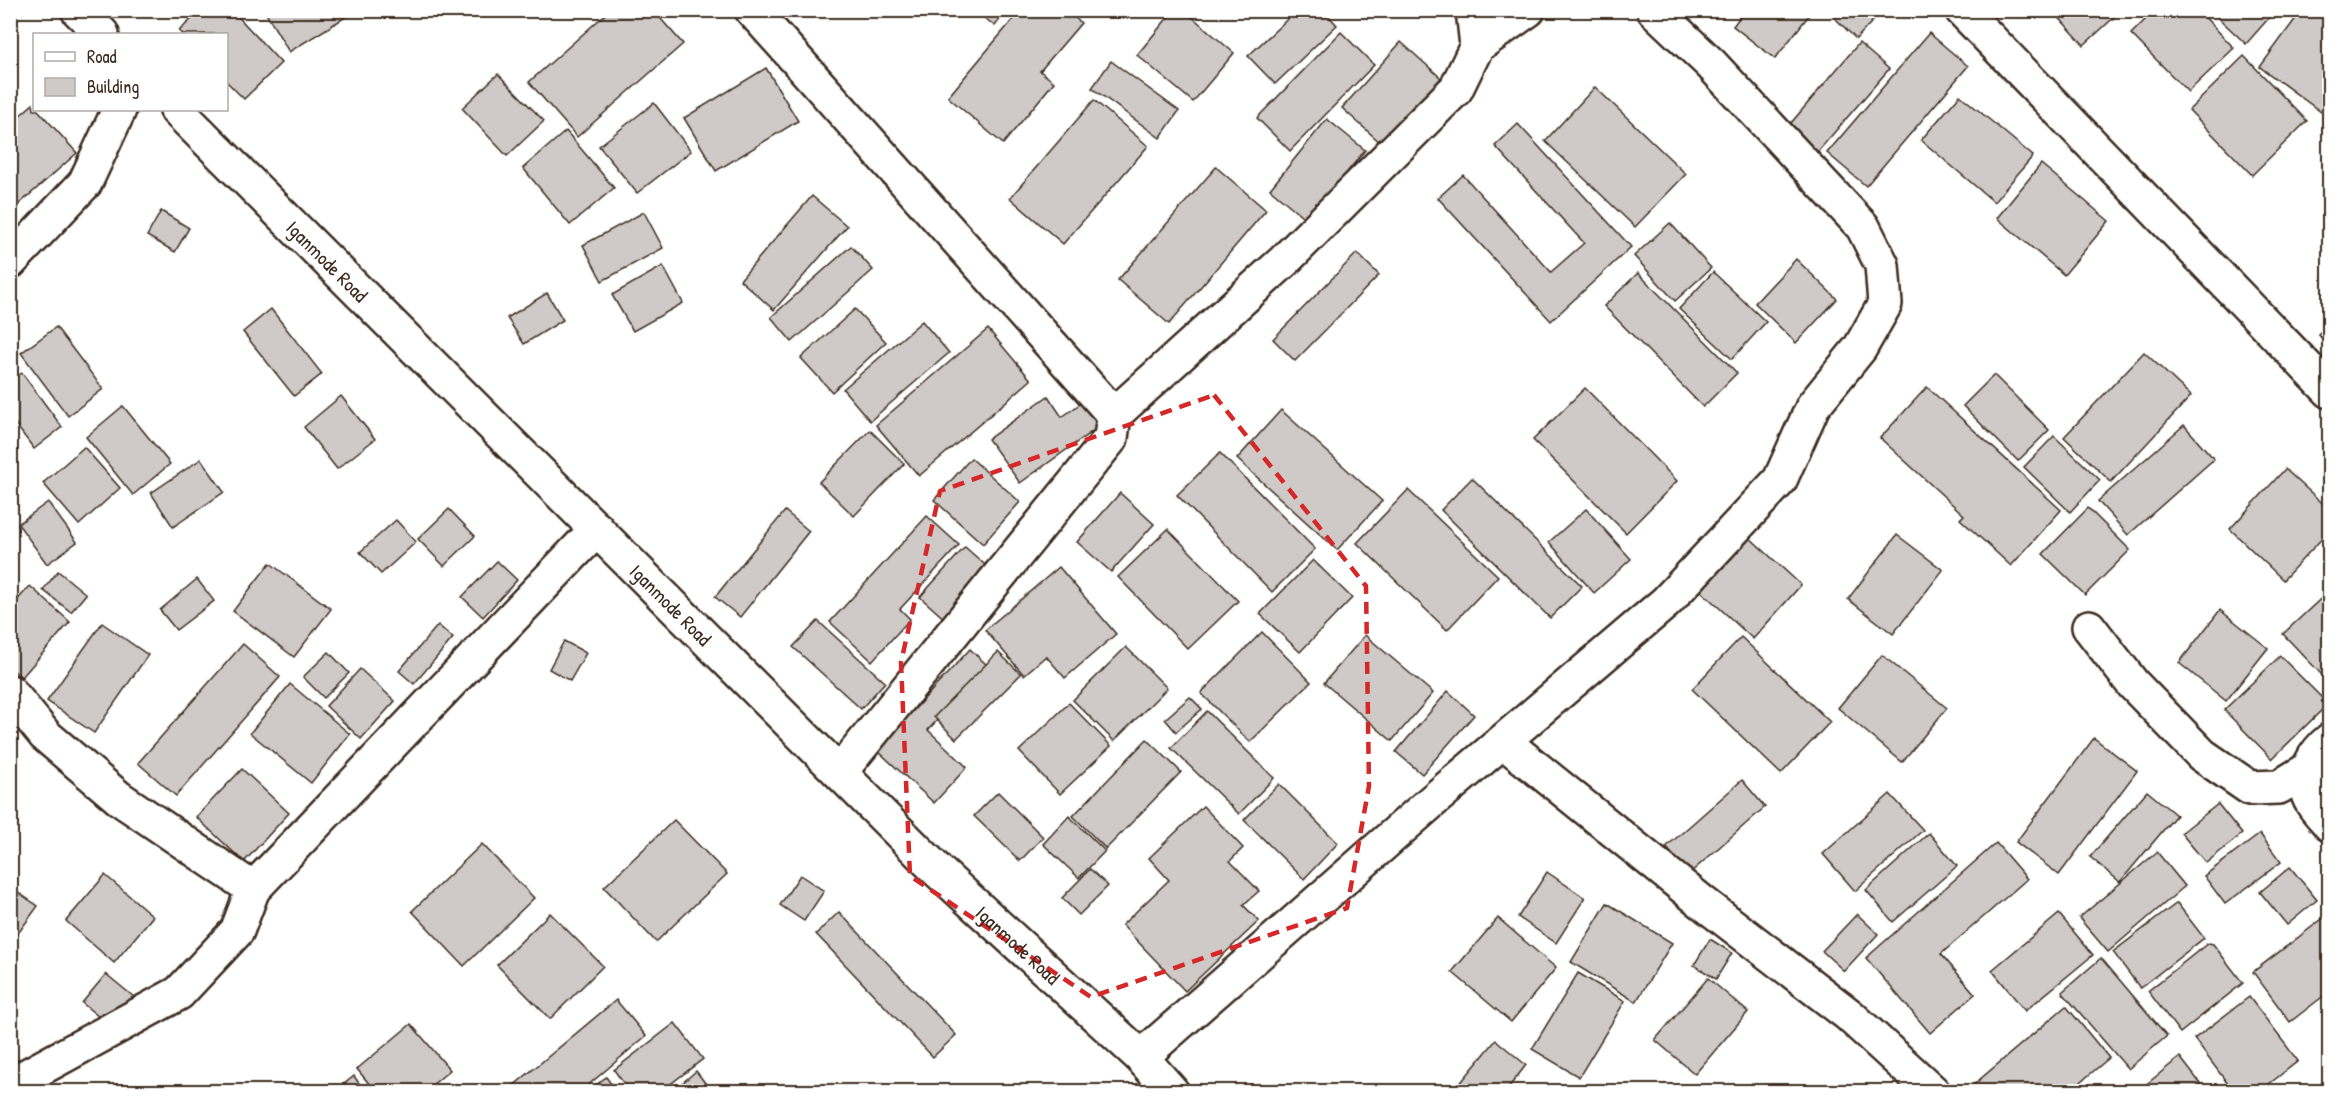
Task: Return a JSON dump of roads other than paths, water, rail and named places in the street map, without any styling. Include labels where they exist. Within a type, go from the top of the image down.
[{"type":"street","points":[[78,10],[101,33]]},
{"type":"street","points":[[752,10],[1114,415]]},
{"type":"street","points":[[1473,10],[1477,46]]},
{"type":"street","points":[[840,772],[1112,438],[1114,415],[1284,261],[1456,89],[1477,46],[1528,10]]},
{"type":"street","points":[[1141,1057],[1666,602],[1780,480],[1813,406],[1860,348],[1885,304],[1882,265],[1863,227],[1712,64],[1654,10]]},
{"type":"street","points":[[1962,10],[2156,214],[2330,391]]},
{"type":"street","points":[[10,262],[85,183],[119,111]]},
{"type":"street","name":"Iganmode Road","points":[[178,111],[937,870],[1141,1057],[1172,1092]]},
{"type":"street","points":[[10,1085],[179,993],[237,932],[253,889],[597,529]]},
{"type":"street","points":[[2089,627],[2133,684],[2202,755],[2250,788],[2279,787],[2307,770],[2323,745],[2330,740]]},
{"type":"street","points":[[10,692],[45,735],[119,798],[253,889]]},
{"type":"street","points":[[1504,742],[1702,902],[1849,1016],[1933,1092]]},
{"type":"street","points":[[2307,770],[2308,794],[2330,825]]}]
